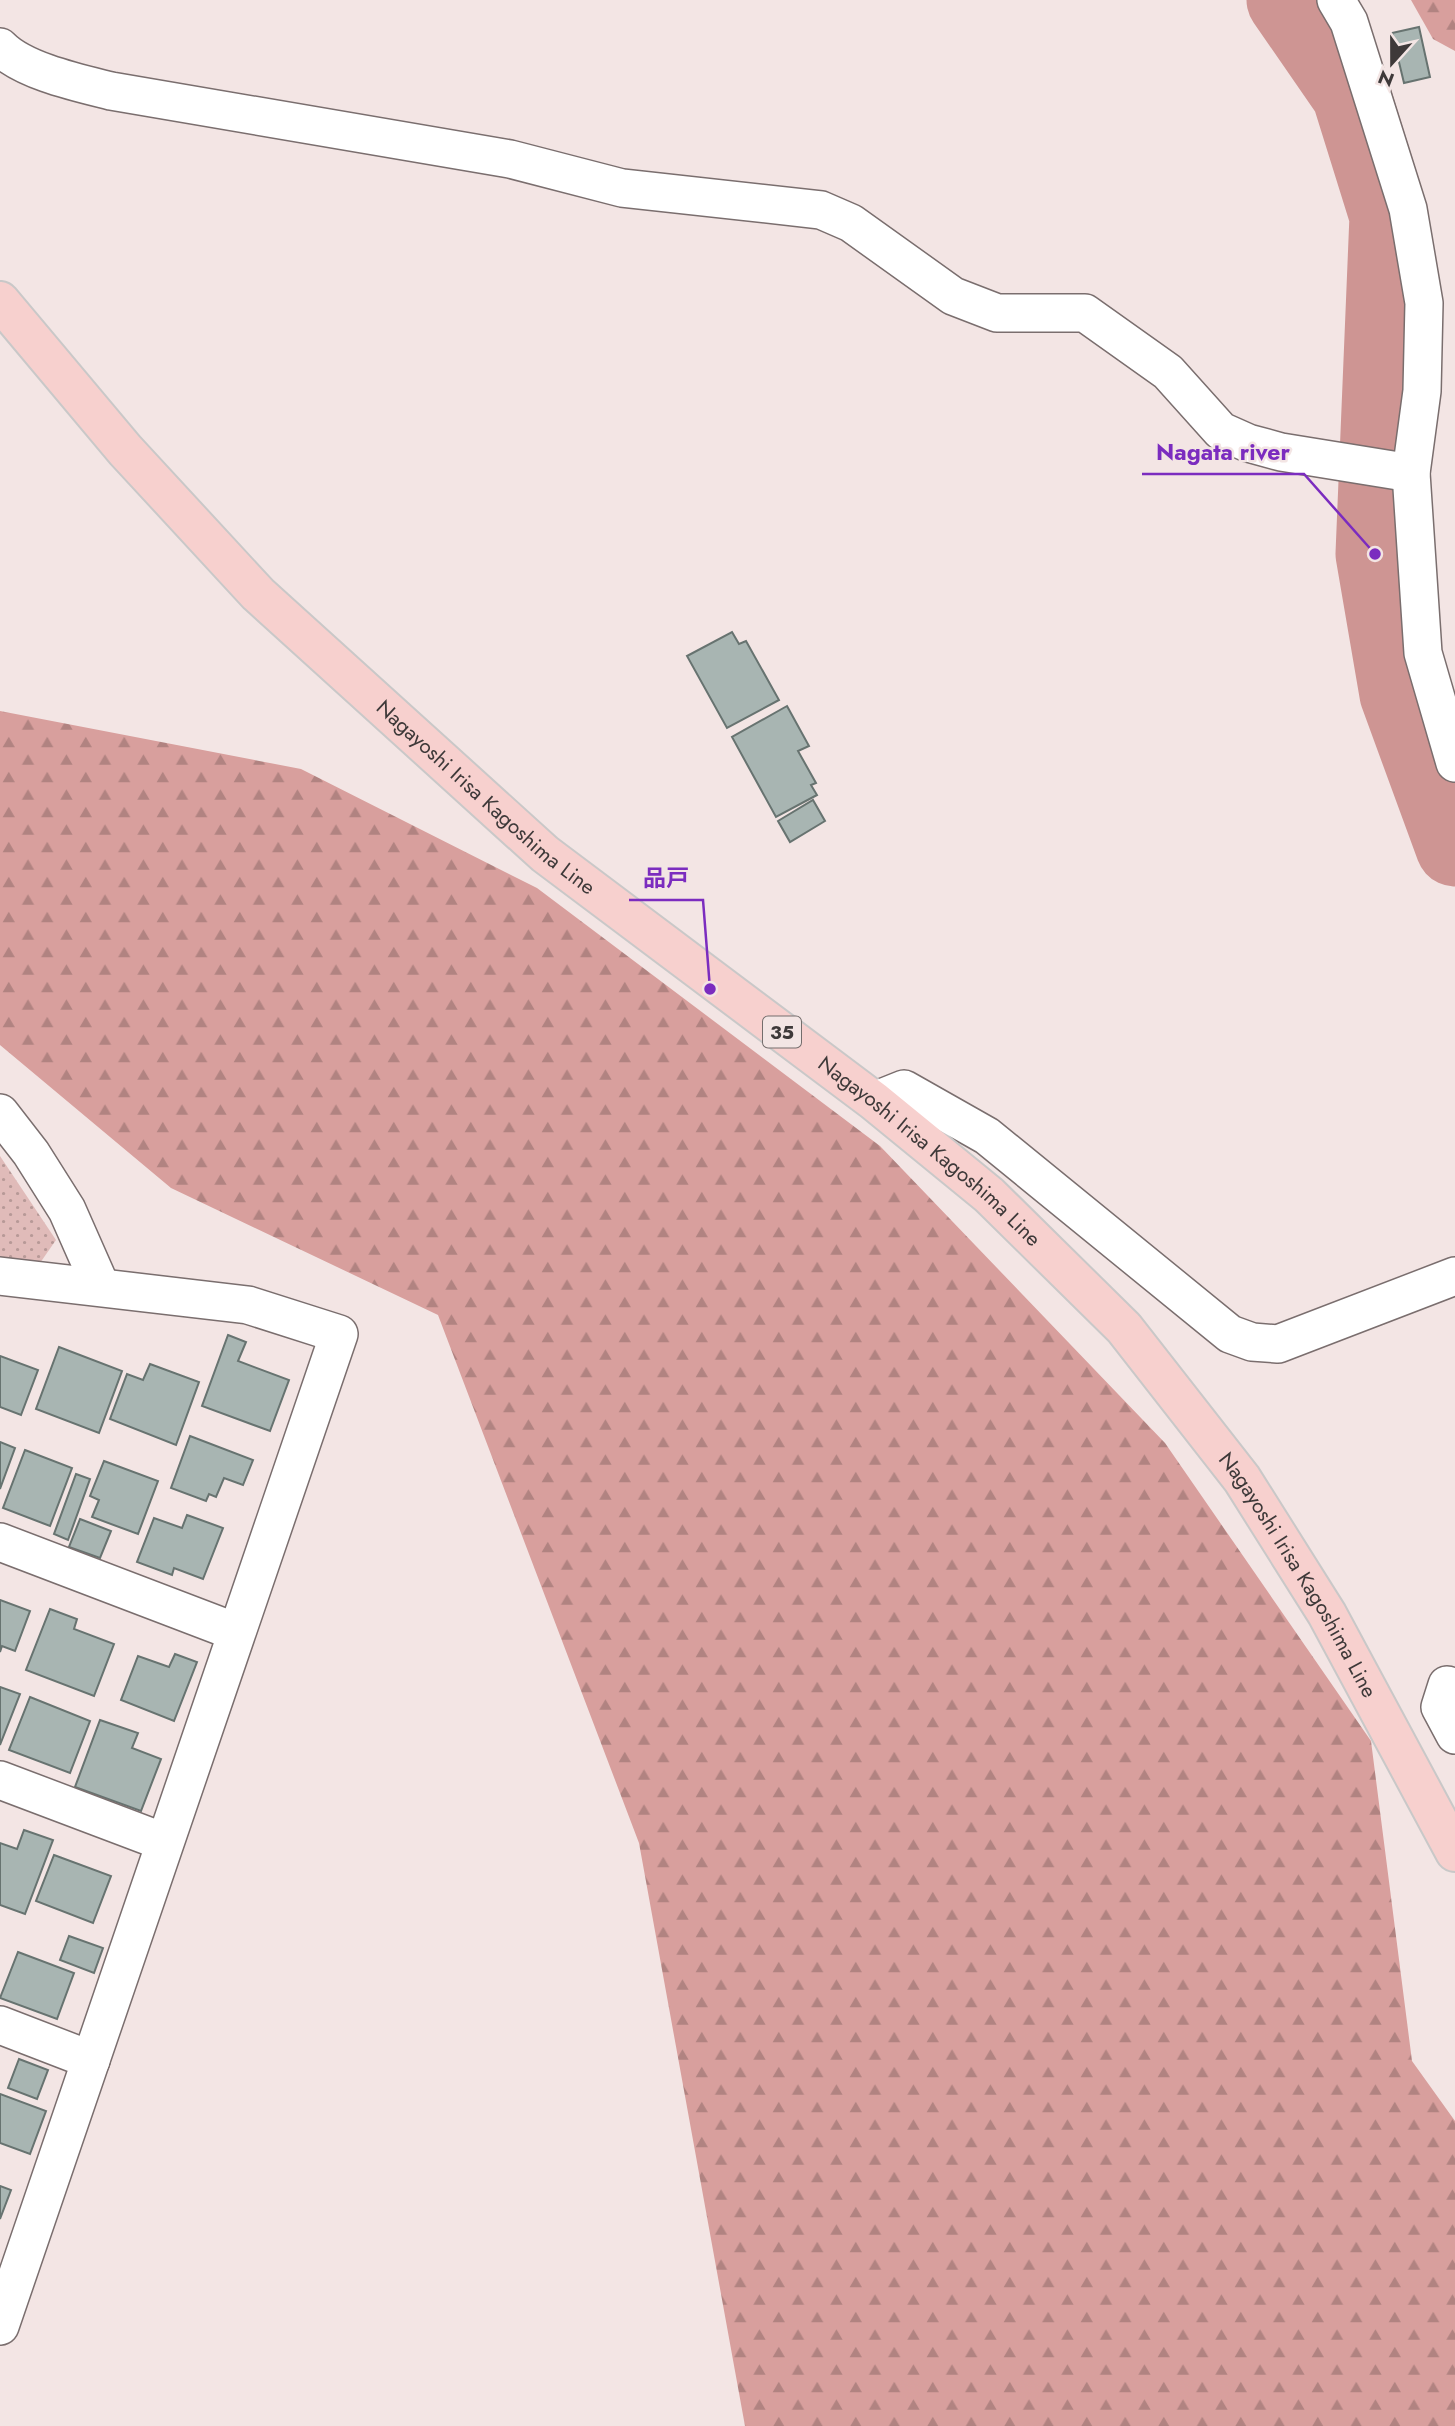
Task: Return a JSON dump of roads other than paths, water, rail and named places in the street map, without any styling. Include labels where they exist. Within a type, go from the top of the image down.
[{"type":"main road","name":"Nagayoshi Irisa Kagoshima Line","points":[[0,301],[125,450],[258,594],[545,854],[874,1101],[989,1195],[1124,1328],[1242,1479],[1327,1614],[1455,1852]]},
{"type":"street","points":[[1336,0],[1349,22],[1408,209],[1424,303],[1422,391],[1399,472],[1423,653],[1455,763]]},
{"type":"street","points":[[0,47],[7,54],[56,76],[111,91],[510,159],[622,188],[821,210],[851,223],[953,296],[997,313],[1085,313],[1168,372],[1221,431],[1248,443],[1281,452],[1399,472]]},
{"type":"street","points":[[874,1101],[904,1089],[987,1136],[1230,1334],[1252,1342],[1278,1344],[1455,1276]]},
{"type":"street","points":[[0,1113],[31,1153],[67,1210],[101,1287]]},
{"type":"street","points":[[0,1276],[248,1305],[339,1334],[91,2060],[9,2268],[0,2326]]},
{"type":"street","points":[[0,1542],[236,1632]]},
{"type":"street","points":[[1455,1686],[1447,1685],[1440,1707],[1455,1735]]},
{"type":"street","points":[[0,1780],[164,1842]]},
{"type":"street","points":[[0,2025],[91,2060]]},
{"type":"waterway","points":[[1286,0],[1351,94],[1389,216],[1375,554],[1399,694],[1455,847]]},
{"type":"place","name":"Nagata river","points":[[1375,554]]},
{"type":"place","name":"品戸","points":[[710,989]]}]
